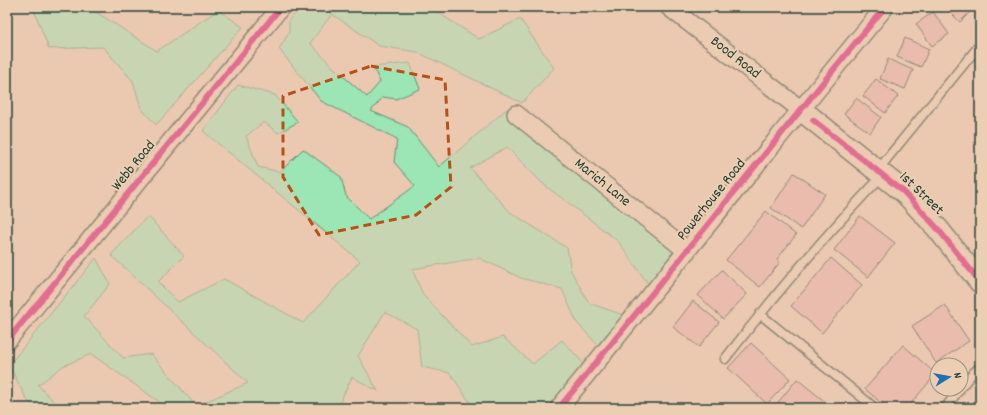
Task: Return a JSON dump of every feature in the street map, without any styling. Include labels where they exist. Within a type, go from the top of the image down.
[{"type":"street","name":"Webb Road","points":[[7,341],[281,7]]},
{"type":"street","name":"Bood Road","points":[[669,7],[800,109]]},
{"type":"street","name":"Powerhouse Road","points":[[559,408],[688,251],[800,109],[885,7]]},
{"type":"street","name":"1st Street","points":[[800,109],[904,192],[938,229],[980,282]]},
{"type":"street","name":"Marich Lane","points":[[516,114],[688,251]]},
{"type":"lane","points":[[725,359],[760,314],[880,173],[978,47],[980,48]]},
{"type":"lane","points":[[760,314],[875,408]]},
{"type":"lane","points":[[969,378],[980,367]]},
{"type":"lane","points":[[944,408],[953,397]]},
{"type":"highlighted area","points":[[371,66],[445,80],[451,187],[416,215],[319,235],[283,177],[283,96]]},
{"type":"green space","points":[[31,7],[88,7],[157,51],[218,10],[243,27],[156,125],[141,108],[133,81],[103,47],[49,49],[34,10]]},
{"type":"green space","points":[[301,7],[429,7],[479,39],[520,19],[554,68],[522,103],[417,52],[379,46],[332,14],[310,43],[333,67],[367,97],[380,82],[373,67],[410,63],[420,89],[396,99],[383,97],[371,111],[408,127],[439,167],[507,109],[674,249],[651,288],[618,241],[542,183],[507,147],[470,168],[510,212],[567,248],[571,271],[589,303],[623,315],[598,345],[577,323],[562,289],[521,278],[479,258],[412,269],[423,295],[472,347],[503,337],[533,364],[562,340],[584,364],[547,408],[474,408],[450,373],[422,367],[417,329],[385,312],[358,356],[378,391],[352,377],[337,408],[168,408],[91,354],[63,366],[38,385],[60,408],[36,408],[27,400],[9,365],[96,258],[110,284],[84,316],[123,358],[151,354],[196,406],[248,383],[111,255],[148,216],[184,256],[158,282],[178,302],[224,279],[303,323],[360,261],[203,131],[238,85],[275,95],[298,122],[278,133],[264,122],[246,136],[258,167],[280,172],[303,149],[341,177],[346,196],[369,219],[415,186],[394,162],[397,139],[321,101],[279,49],[289,33],[289,20]]},
{"type":"building","points":[[945,7],[975,7],[960,22]]},
{"type":"building","points":[[933,12],[949,34],[932,46],[916,24]]},
{"type":"building","points":[[905,38],[929,49],[921,67],[897,57]]},
{"type":"building","points":[[888,59],[913,70],[905,89],[880,79]]},
{"type":"building","points":[[876,79],[898,96],[885,113],[863,96]]},
{"type":"building","points":[[856,98],[881,117],[870,133],[844,114]]},
{"type":"building","points":[[794,173],[825,194],[801,229],[771,208]]},
{"type":"building","points":[[766,211],[796,235],[777,259],[780,262],[760,287],[726,260]]},
{"type":"building","points":[[860,216],[895,243],[868,277],[834,250]]},
{"type":"building","points":[[831,258],[862,285],[822,333],[791,306]]},
{"type":"building","points":[[722,270],[747,294],[723,319],[698,295]]},
{"type":"building","points":[[693,301],[719,322],[699,347],[673,327]]},
{"type":"building","points":[[945,305],[969,341],[945,357],[932,357],[912,326]]},
{"type":"building","points":[[751,343],[790,379],[767,404],[728,368]]},
{"type":"building","points":[[903,345],[929,368],[929,382],[907,408],[887,408],[865,389]]},
{"type":"building","points":[[797,379],[828,404],[825,408],[779,408],[776,405]]},
{"type":"building","points":[[980,395],[980,408],[967,408]]},
{"type":"cycle path","points":[[7,341],[281,7]]},
{"type":"cycle path","points":[[559,408],[885,7]]},
{"type":"cycle path","points":[[813,120],[904,192],[938,229],[980,282]]}]
